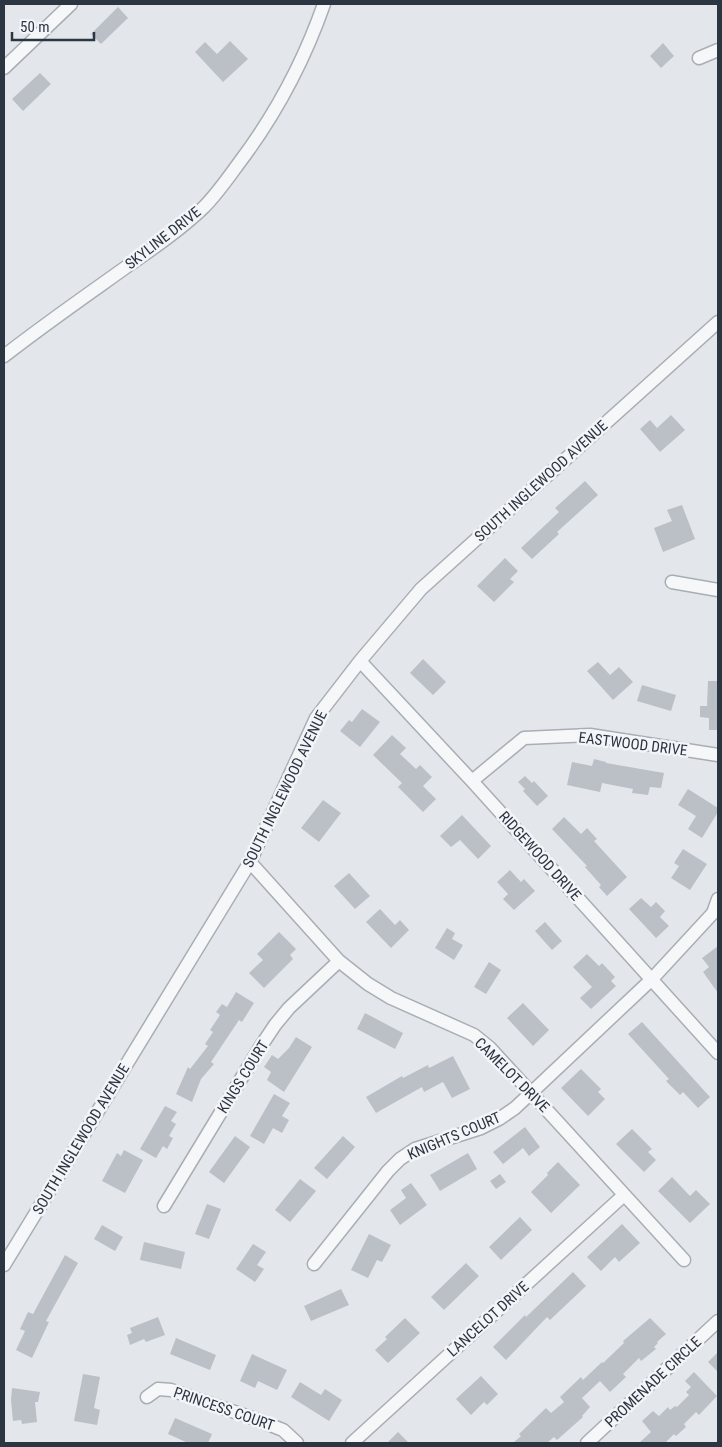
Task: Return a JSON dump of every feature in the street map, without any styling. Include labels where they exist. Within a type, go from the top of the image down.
[{"type":"street","points":[[4,68],[71,4]]},
{"type":"street","name":"SKYLINE DRIVE","points":[[4,356],[37,330],[174,233],[223,186],[252,146],[283,97],[314,34],[324,4]]},
{"type":"street","points":[[699,58],[718,50]]},
{"type":"street","name":"SOUTH INGLEWOOD AVENUE","points":[[4,1265],[250,862],[316,718],[360,661],[421,589],[718,322]]},
{"type":"street","points":[[672,582],[718,590]]},
{"type":"street","name":"RIDGEWOOD DRIVE","points":[[360,661],[472,780],[718,1053]]},
{"type":"street","name":"EASTWOOD DRIVE","points":[[472,780],[524,738],[590,735],[718,755]]},
{"type":"street","name":"CAMELOT DRIVE","points":[[250,862],[339,961],[368,984],[391,998],[474,1035],[490,1048],[684,1260]]},
{"type":"street","name":"KNIGHTS COURT","points":[[314,1264],[388,1171],[400,1159],[415,1149],[480,1128],[500,1119],[515,1108],[652,979],[713,913],[718,900]]},
{"type":"street","name":"KINGS COURT","points":[[164,1206],[275,1025],[289,1008],[339,961]]},
{"type":"street","name":"LANCELOT DRIVE","points":[[352,1443],[624,1195]]},
{"type":"street","name":"PROMENADE CIRCLE","points":[[587,1443],[718,1321]]},
{"type":"street","name":"PRINCESS COURT","points":[[147,1397],[158,1389],[171,1390],[283,1430],[297,1443]]},
{"type":"building","points":[[118,7],[128,18],[101,44],[91,34]]},
{"type":"building","points":[[230,41],[248,59],[223,82],[195,52],[205,42],[217,54]]},
{"type":"building","points":[[663,43],[674,56],[661,68],[650,56]]},
{"type":"building","points":[[40,73],[51,84],[23,111],[12,99]]},
{"type":"building","points":[[671,415],[685,430],[660,452],[640,429],[650,420],[657,428]]},
{"type":"building","points":[[585,481],[598,495],[557,532],[559,534],[532,559],[521,548],[559,512],[555,508]]},
{"type":"building","points":[[682,505],[695,539],[663,552],[654,528],[672,521],[667,510]]},
{"type":"building","points":[[505,558],[518,571],[510,579],[514,582],[494,602],[477,586]]},
{"type":"building","points":[[423,659],[446,682],[433,695],[410,673]]},
{"type":"building","points":[[598,662],[610,675],[619,667],[633,682],[613,700],[587,671]]},
{"type":"building","points":[[708,681],[718,681],[718,730],[709,730],[709,718],[700,717],[700,706],[707,706]]},
{"type":"building","points":[[642,685],[676,695],[671,711],[637,701]]},
{"type":"building","points":[[362,709],[380,722],[360,747],[340,731],[349,720],[352,722]]},
{"type":"building","points":[[392,735],[406,748],[400,754],[416,769],[420,765],[432,777],[423,786],[436,799],[423,812],[398,787],[402,783],[373,755]]},
{"type":"building","points":[[594,759],[606,763],[664,773],[661,788],[650,787],[648,795],[632,793],[633,789],[602,783],[600,792],[567,785],[572,762],[592,766]]},
{"type":"building","points":[[525,776],[532,783],[534,781],[548,796],[537,806],[523,791],[525,789],[518,782]]},
{"type":"building","points":[[688,789],[718,808],[718,812],[702,838],[688,829],[696,816],[678,805]]},
{"type":"building","points":[[323,800],[341,813],[319,842],[301,828]]},
{"type":"building","points":[[462,815],[491,846],[478,859],[460,840],[451,847],[440,836]]},
{"type":"building","points":[[564,817],[581,834],[587,828],[597,839],[594,841],[627,877],[607,896],[599,887],[601,885],[585,867],[587,866],[552,829]]},
{"type":"building","points":[[683,849],[707,864],[690,890],[671,878],[679,866],[674,863]]},
{"type":"building","points":[[510,870],[521,882],[524,879],[535,891],[514,910],[503,899],[508,894],[497,882]]},
{"type":"building","points":[[349,873],[370,896],[355,909],[334,886]]},
{"type":"building","points":[[641,898],[651,907],[656,902],[665,911],[660,917],[669,926],[656,938],[629,909]]},
{"type":"building","points":[[380,909],[395,925],[400,920],[409,930],[391,948],[366,922]]},
{"type":"building","points":[[545,922],[562,941],[552,950],[535,931]]},
{"type":"building","points":[[447,928],[455,933],[452,939],[463,945],[454,960],[435,948]]},
{"type":"building","points":[[279,932],[296,949],[290,955],[293,959],[264,988],[249,973],[263,960],[257,954]]},
{"type":"building","points":[[718,946],[718,993],[703,972],[709,967],[702,958]]},
{"type":"building","points":[[587,954],[599,966],[602,963],[615,977],[611,981],[616,986],[591,1009],[580,998],[592,987],[573,967]]},
{"type":"building","points":[[489,962],[501,970],[486,994],[474,987]]},
{"type":"building","points":[[236,992],[254,1003],[242,1022],[239,1020],[211,1062],[214,1064],[201,1079],[192,1102],[176,1094],[188,1067],[190,1069],[208,1046],[205,1044],[213,1032],[210,1030],[220,1015],[216,1012],[222,1004],[227,1007]]},
{"type":"building","points":[[523,1003],[549,1030],[533,1046],[507,1018]]},
{"type":"building","points":[[365,1013],[403,1033],[395,1049],[357,1029]]},
{"type":"building","points":[[642,1022],[710,1097],[698,1108],[683,1092],[680,1095],[666,1081],[669,1079],[628,1034]]},
{"type":"building","points":[[296,1037],[312,1047],[284,1092],[267,1080],[271,1072],[264,1067],[272,1055],[278,1059],[289,1048]]},
{"type":"building","points":[[453,1056],[470,1089],[452,1098],[443,1082],[424,1092],[422,1087],[376,1113],[366,1097],[402,1076],[403,1078],[428,1065],[429,1068]]},
{"type":"building","points":[[581,1069],[601,1089],[598,1092],[605,1099],[588,1116],[561,1088]]},
{"type":"building","points":[[274,1094],[290,1103],[282,1116],[289,1120],[282,1133],[273,1128],[264,1144],[250,1136]]},
{"type":"building","points":[[165,1106],[177,1112],[171,1121],[176,1124],[169,1136],[173,1138],[167,1149],[163,1146],[156,1158],[140,1149]]},
{"type":"building","points":[[525,1127],[540,1147],[529,1156],[523,1148],[503,1164],[493,1152]]},
{"type":"building","points":[[632,1129],[652,1149],[648,1152],[656,1160],[644,1172],[616,1144]]},
{"type":"building","points":[[235,1136],[250,1147],[224,1183],[209,1172]]},
{"type":"building","points":[[343,1136],[355,1147],[327,1179],[314,1168]]},
{"type":"building","points":[[124,1150],[143,1160],[125,1193],[102,1181],[117,1153],[121,1156]]},
{"type":"building","points":[[468,1153],[477,1169],[440,1191],[430,1175]]},
{"type":"building","points":[[558,1162],[580,1185],[551,1213],[531,1192]]},
{"type":"building","points":[[500,1174],[506,1182],[496,1189],[490,1181]]},
{"type":"building","points":[[672,1177],[690,1196],[696,1190],[710,1204],[690,1223],[658,1191]]},
{"type":"building","points":[[300,1179],[316,1191],[290,1222],[275,1210]]},
{"type":"building","points":[[411,1183],[427,1205],[400,1225],[390,1210],[406,1198],[401,1190]]},
{"type":"building","points":[[207,1204],[221,1209],[209,1239],[195,1234]]},
{"type":"building","points":[[520,1217],[532,1230],[501,1260],[489,1247]]},
{"type":"building","points":[[622,1224],[640,1243],[619,1262],[615,1257],[601,1271],[587,1257]]},
{"type":"building","points":[[102,1225],[123,1237],[115,1251],[94,1239]]},
{"type":"building","points":[[369,1234],[391,1245],[382,1262],[377,1260],[368,1278],[351,1270]]},
{"type":"building","points":[[144,1242],[185,1252],[181,1269],[140,1260]]},
{"type":"building","points":[[253,1244],[266,1252],[257,1265],[264,1269],[255,1282],[236,1269]]},
{"type":"building","points":[[65,1255],[78,1263],[46,1321],[49,1322],[32,1358],[16,1350],[25,1331],[20,1329],[28,1312],[33,1314]]},
{"type":"building","points":[[466,1263],[479,1276],[444,1310],[431,1297]]},
{"type":"building","points":[[573,1272],[586,1286],[550,1320],[547,1317],[506,1360],[493,1347]]},
{"type":"building","points":[[341,1289],[349,1305],[311,1321],[304,1306]]},
{"type":"building","points":[[158,1317],[165,1335],[146,1342],[144,1339],[130,1345],[127,1335],[132,1333],[130,1328]]},
{"type":"building","points":[[405,1318],[420,1333],[388,1363],[375,1350],[387,1339],[385,1337]]},
{"type":"building","points":[[650,1318],[666,1334],[657,1342],[654,1347],[656,1349],[641,1361],[639,1358],[623,1374],[626,1377],[610,1392],[600,1381],[582,1398],[590,1407],[583,1417],[557,1440],[554,1437],[547,1443],[513,1443],[521,1436],[519,1434],[546,1408],[551,1413],[564,1402],[560,1397],[581,1377],[583,1380],[603,1363],[624,1343],[623,1341]]},
{"type":"building","points":[[176,1338],[216,1355],[210,1370],[170,1354]]},
{"type":"building","points":[[718,1352],[718,1372],[708,1362]]},
{"type":"building","points":[[252,1354],[287,1370],[277,1390],[258,1381],[255,1388],[240,1381]]},
{"type":"building","points":[[694,1372],[717,1396],[699,1415],[696,1412],[684,1424],[686,1427],[676,1436],[674,1434],[665,1443],[639,1443],[651,1432],[642,1421],[653,1411],[659,1416],[668,1407],[670,1410],[675,1406],[677,1407],[689,1395],[686,1392],[691,1387],[685,1381]]},
{"type":"building","points":[[83,1374],[100,1377],[94,1408],[100,1410],[97,1425],[74,1421]]},
{"type":"building","points":[[481,1376],[498,1394],[487,1405],[484,1402],[471,1415],[456,1399]]},
{"type":"building","points":[[300,1382],[321,1395],[325,1389],[342,1400],[329,1421],[291,1397]]},
{"type":"building","points":[[12,1388],[40,1392],[38,1402],[35,1402],[37,1422],[22,1424],[21,1420],[13,1421]]},
{"type":"building","points":[[175,1418],[212,1434],[208,1443],[188,1443],[168,1434]]},
{"type":"building","points":[[398,1432],[409,1443],[387,1443]]}]
